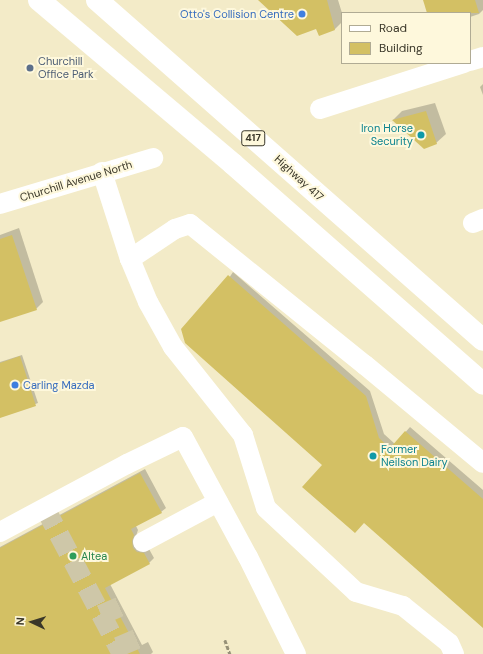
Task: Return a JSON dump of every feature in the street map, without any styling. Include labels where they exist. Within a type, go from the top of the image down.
[{"type":"highway","points":[[39,0],[233,164],[483,384]]},
{"type":"highway","name":"Highway 417","points":[[97,0],[483,340]]},
{"type":"street","points":[[471,61],[483,57]]},
{"type":"street","points":[[320,109],[461,64]]},
{"type":"street","name":"Churchill Avenue North","points":[[0,204],[102,172],[153,158]]},
{"type":"street","points":[[102,172],[130,260],[148,302],[173,347],[243,435],[266,508],[356,592],[403,606],[449,643],[454,654]]},
{"type":"street","points":[[130,260],[175,229],[190,224],[365,365],[483,463]]},
{"type":"street","points":[[0,541],[183,437],[255,571],[296,654]]},
{"type":"street","points":[[143,542],[218,502]]},
{"type":"path","points":[[225,640],[230,654]]},
{"type":"building","name":"Otto's Collision Centre","points":[[258,0],[327,0],[335,30],[319,36],[316,29],[297,36]]},
{"type":"building","points":[[423,0],[475,0],[479,13],[471,12],[427,12]]},
{"type":"building","name":"Iron Horse Security","points":[[426,111],[437,144],[424,149],[392,120]]},
{"type":"building","points":[[12,235],[37,310],[0,322],[0,239]]},
{"type":"building","name":"Former Neilson Dairy","points":[[228,275],[366,396],[379,438],[390,448],[405,431],[483,499],[483,628],[364,523],[355,533],[302,487],[322,465],[185,343],[181,329]]},
{"type":"building","name":"Carling Mazda","points":[[20,356],[36,406],[0,418],[0,363]]},
{"type":"building","name":"Altea","points":[[140,473],[162,513],[131,529],[134,535],[132,541],[133,548],[137,552],[144,553],[150,564],[105,588],[140,654],[0,654],[0,548]]},
{"type":"tunnel","points":[[45,508],[122,654]]},
{"type":"tunnel","points":[[101,615],[126,604]]},
{"type":"tunnel","points":[[118,647],[144,636]]},
{"type":"place","name":"Otto's Collision Centre","points":[[302,14]]},
{"type":"place","name":"Churchill Office Park","points":[[30,68]]},
{"type":"place","name":"Iron Horse Security","points":[[421,135]]},
{"type":"place","name":"Carling Mazda","points":[[15,385]]},
{"type":"place","name":"Former Neilson Dairy","points":[[373,456]]},
{"type":"place","name":"Altea","points":[[73,556]]}]
